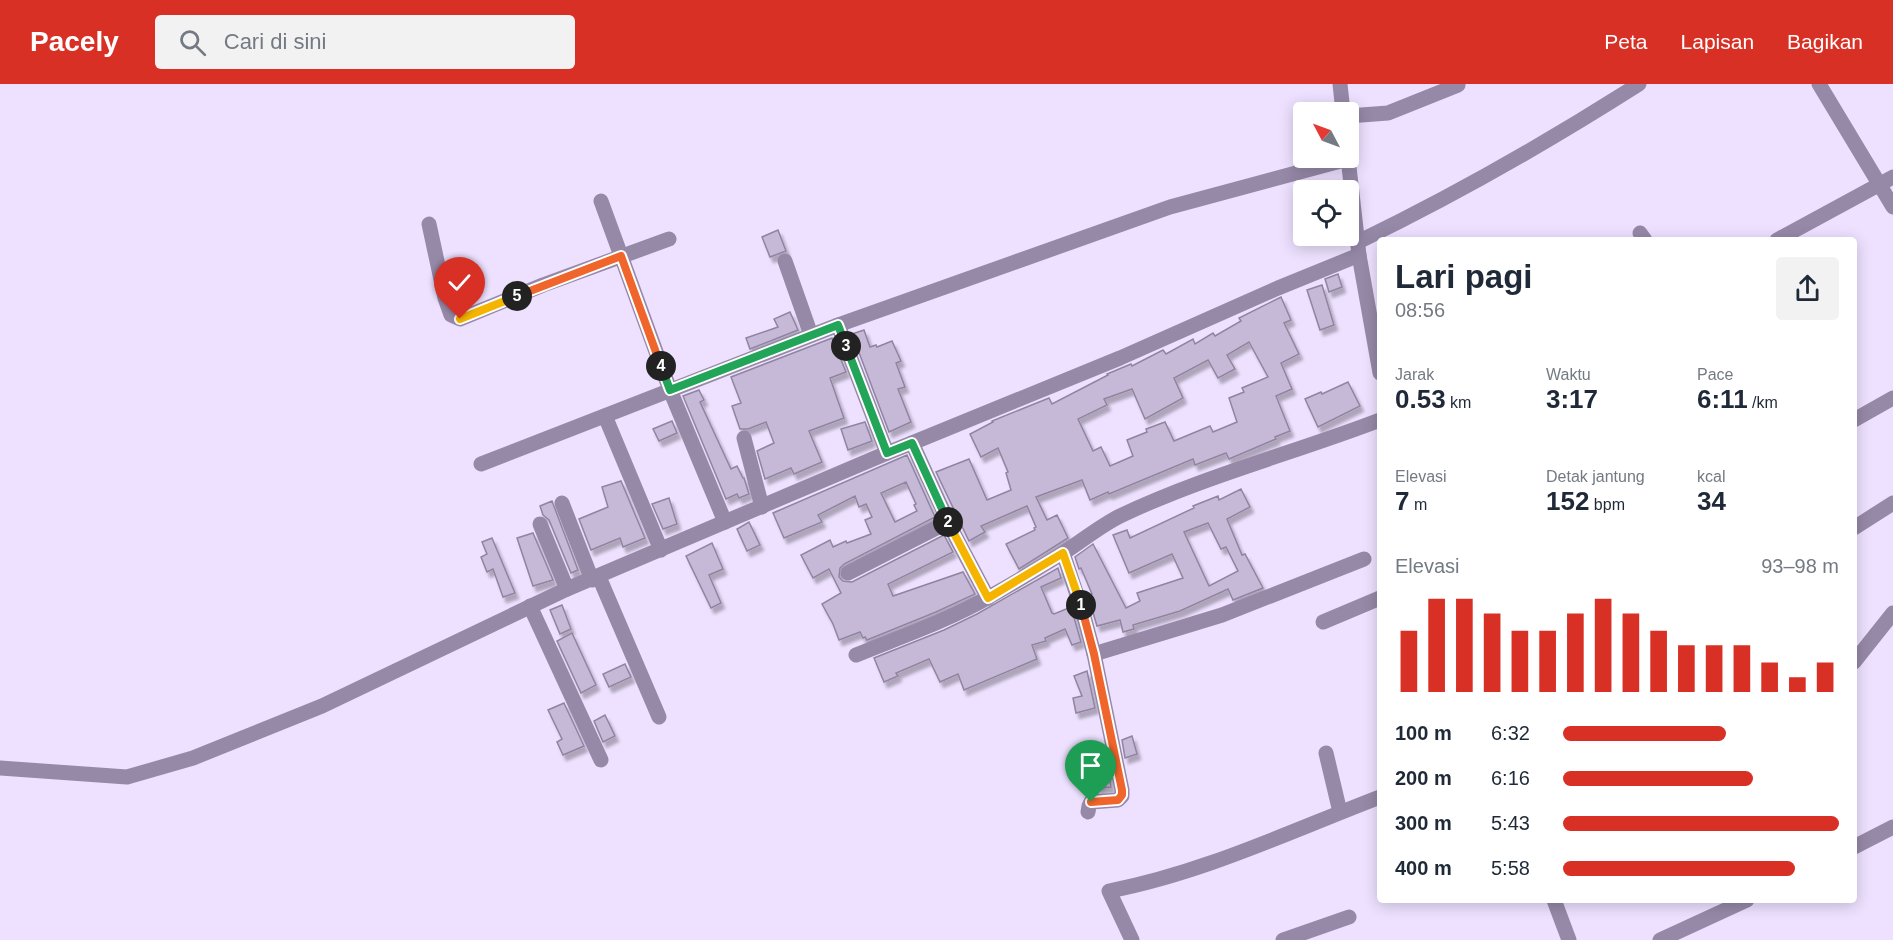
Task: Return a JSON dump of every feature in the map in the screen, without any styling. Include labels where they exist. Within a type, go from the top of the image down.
[{"type":"street","points":[[1340,84],[1342,102]]},
{"type":"street","points":[[1379,237],[1580,122],[1639,84]]},
{"type":"street","points":[[1359,115],[1388,113],[1458,85]]},
{"type":"street","points":[[1827,87],[1893,207]]},
{"type":"street","points":[[481,464],[838,325],[1170,207],[1312,168]]},
{"type":"street","points":[[1349,168],[1359,248],[1377,355]]},
{"type":"street","points":[[1782,237],[1893,177]]},
{"type":"street","points":[[601,201],[670,390],[725,522]]},
{"type":"street","points":[[429,224],[445,298],[451,315],[460,319],[543,285],[669,239]]},
{"type":"street","points":[[0,768],[127,777],[225,746],[322,706],[567,589],[887,453],[1120,358],[1278,288],[1377,238]]},
{"type":"street","points":[[785,261],[811,335]]},
{"type":"street","points":[[838,325],[887,453]]},
{"type":"street","points":[[1857,418],[1893,398]]},
{"type":"street","points":[[605,416],[661,550]]},
{"type":"street","points":[[856,655],[926,627],[988,598],[1108,523],[1144,505],[1377,421]]},
{"type":"street","points":[[744,438],[762,507]]},
{"type":"street","points":[[912,443],[948,522],[988,598]]},
{"type":"street","points":[[562,503],[659,717]]},
{"type":"street","points":[[1857,526],[1893,503]]},
{"type":"street","points":[[848,573],[948,522]]},
{"type":"street","points":[[540,525],[567,589]]},
{"type":"street","points":[[1063,553],[1094,654],[1122,795],[1118,800],[1091,802],[1088,812]]},
{"type":"street","points":[[1094,654],[1222,615],[1364,559]]},
{"type":"street","points":[[1323,622],[1377,599]]},
{"type":"street","points":[[530,606],[601,760]]},
{"type":"street","points":[[1857,658],[1893,613]]},
{"type":"street","points":[[1326,753],[1340,812]]},
{"type":"street","points":[[1132,940],[1109,891],[1165,878],[1250,849],[1377,798]]},
{"type":"street","points":[[1857,846],[1893,828]]},
{"type":"street","points":[[1555,903],[1569,940]]},
{"type":"street","points":[[1660,940],[1740,903]]},
{"type":"street","points":[[1283,940],[1349,917]]},
{"type":"building","points":[[778,230],[786,251],[770,257],[762,237]]},
{"type":"building","points":[[1338,274],[1342,287],[1329,292],[1325,279]]},
{"type":"building","points":[[1322,285],[1334,325],[1320,330],[1307,290]]},
{"type":"building","points":[[1281,297],[1291,320],[1284,323],[1299,354],[1281,363],[1292,389],[1276,396],[1290,431],[1229,459],[1226,453],[1195,465],[1193,459],[1090,500],[1082,480],[1036,497],[1047,520],[1057,515],[1068,538],[1019,569],[1006,544],[1035,530],[1036,527],[1027,506],[981,526],[985,532],[969,541],[936,472],[969,459],[987,500],[1011,490],[1006,473],[1008,472],[998,448],[981,457],[970,434],[992,421],[1049,398],[1052,404],[1107,374],[1131,364],[1132,366],[1163,350],[1166,354],[1193,339],[1195,344],[1213,333],[1215,336],[1241,321],[1239,318]],"holes":[[[1249,342],[1268,377],[1242,388],[1244,392],[1229,398],[1237,422],[1213,432],[1210,426],[1174,441],[1165,422],[1146,429],[1147,432],[1127,440],[1133,456],[1110,466],[1101,447],[1093,451],[1078,419],[1107,405],[1104,399],[1132,389],[1145,419],[1183,398],[1174,378],[1208,360],[1218,378],[1235,369],[1227,355]]]},
{"type":"building","points":[[790,312],[798,330],[750,349],[746,338],[778,327],[774,319]]},
{"type":"building","points":[[864,330],[870,347],[876,345],[877,347],[892,341],[901,361],[896,363],[905,387],[898,389],[911,422],[889,432],[852,334]]},
{"type":"building","points":[[832,338],[846,372],[830,378],[844,418],[809,431],[822,462],[794,474],[791,468],[765,479],[757,451],[774,443],[766,422],[748,429],[740,429],[732,406],[741,403],[731,377]]},
{"type":"building","points":[[1348,382],[1360,406],[1318,427],[1305,399]]},
{"type":"building","points":[[699,390],[704,400],[700,402],[731,469],[737,466],[749,494],[739,498],[737,494],[726,499],[683,396]]},
{"type":"building","points":[[672,421],[677,433],[659,441],[653,429]]},
{"type":"building","points":[[865,422],[872,441],[848,450],[841,429]]},
{"type":"building","points":[[907,455],[935,517],[844,564],[840,568],[839,577],[843,581],[852,582],[944,535],[953,552],[888,584],[893,596],[963,572],[975,594],[867,640],[860,632],[839,640],[822,604],[841,593],[829,569],[813,578],[801,555],[830,540],[833,547],[871,534],[865,520],[872,517],[866,504],[859,507],[855,496],[818,515],[822,522],[784,538],[773,513]],"holes":[[[906,482],[916,504],[914,505],[917,511],[895,522],[881,493]]]},
{"type":"building","points":[[621,481],[645,538],[623,547],[620,538],[591,550],[579,519],[608,507],[602,487]]},
{"type":"building","points":[[1241,489],[1250,507],[1227,519],[1242,555],[1245,554],[1263,588],[1233,600],[1228,589],[1180,611],[1133,625],[1134,629],[1123,632],[1120,620],[1097,626],[1088,595],[1092,594],[1075,557],[1093,544],[1126,608],[1140,601],[1137,593],[1183,578],[1172,554],[1129,573],[1113,535],[1127,530],[1130,538],[1194,508],[1193,506],[1218,496],[1219,500]],"holes":[[[1208,523],[1221,549],[1226,547],[1238,571],[1209,586],[1184,532]]]},
{"type":"building","points":[[669,498],[677,524],[663,529],[652,504]]},
{"type":"building","points":[[552,501],[578,570],[571,573],[549,520],[543,515],[540,506]]},
{"type":"building","points":[[749,522],[760,545],[747,551],[737,529]]},
{"type":"building","points":[[533,533],[553,580],[533,586],[517,538]]},
{"type":"building","points":[[492,538],[515,593],[503,597],[493,569],[487,572],[481,557],[487,554],[482,542]]},
{"type":"building","points":[[712,543],[723,569],[709,575],[721,603],[711,608],[686,556]]},
{"type":"building","points":[[1058,568],[1061,578],[1041,587],[1052,613],[1071,607],[1081,642],[1072,645],[1065,629],[1045,638],[1046,641],[1032,645],[1037,659],[964,690],[958,674],[940,682],[929,659],[896,673],[898,676],[884,682],[874,658],[977,614]]},
{"type":"building","points":[[562,605],[571,629],[560,634],[550,610]]},
{"type":"building","points":[[572,633],[596,685],[581,693],[557,641]]},
{"type":"building","points":[[625,664],[631,677],[609,687],[603,674]]},
{"type":"building","points":[[1087,671],[1095,708],[1076,713],[1073,698],[1082,696],[1074,676]]},
{"type":"building","points":[[564,703],[584,746],[563,755],[557,742],[562,739],[548,710]]},
{"type":"building","points":[[605,715],[615,736],[603,742],[594,721]]},
{"type":"building","points":[[1132,736],[1137,754],[1125,758],[1122,740]]},
{"type":"building","points":[[1106,761],[1111,787],[1098,788],[1096,762]]},
{"type":"route","points":[[460,319],[621,256],[670,390],[838,325],[887,453],[912,443],[952,530],[988,598],[1063,553],[1094,654],[1122,790],[1122,795],[1118,800],[1091,802]]}]
